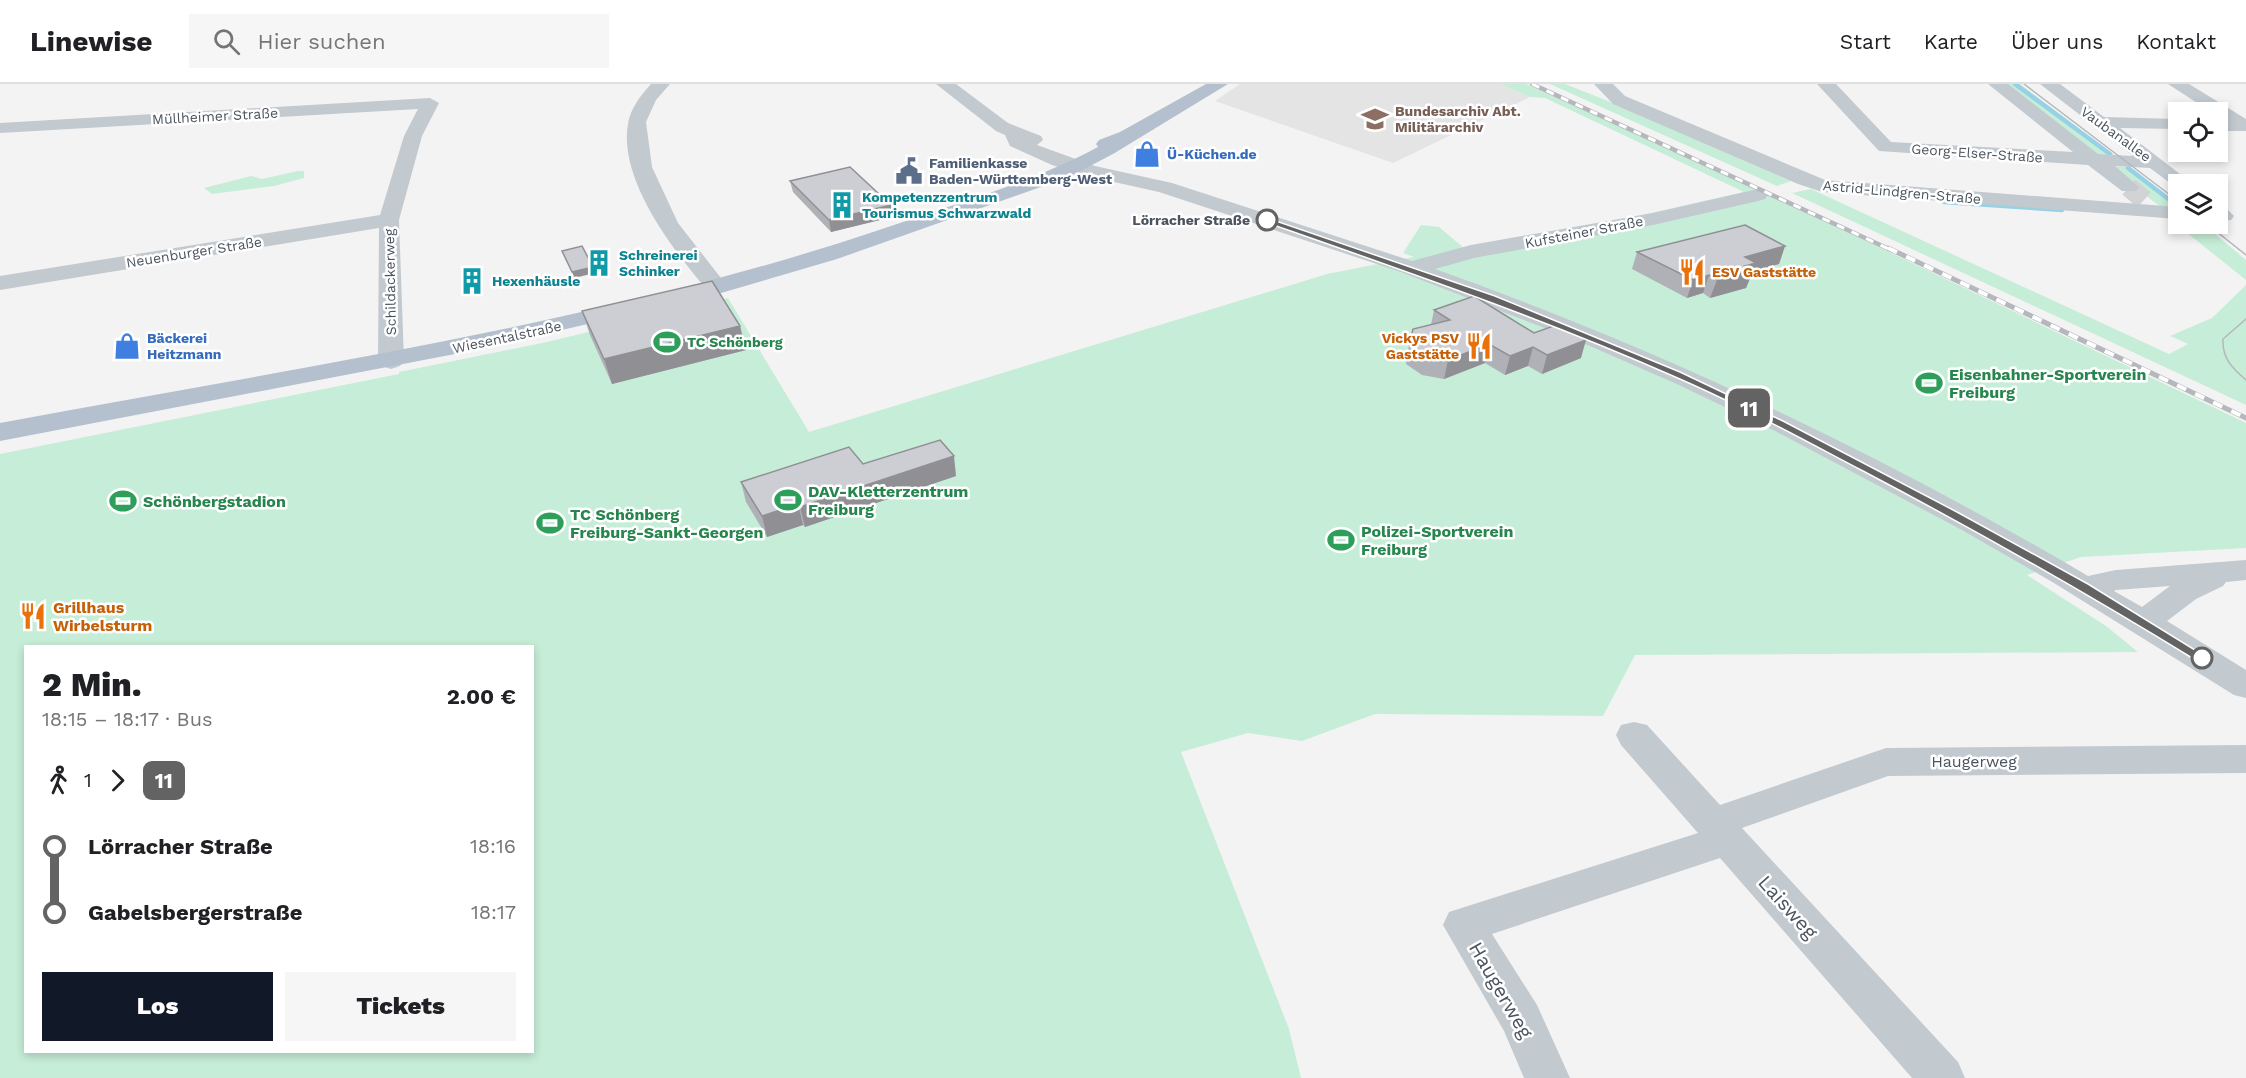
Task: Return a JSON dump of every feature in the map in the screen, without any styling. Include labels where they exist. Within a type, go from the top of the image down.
[{"type":"main road","name":"Wiesentalstraße","points":[[0,432],[391,361],[573,323],[717,287],[842,250],[1002,193],[1127,136],[1219,84]]},
{"type":"street","points":[[661,84],[648,99],[637,120],[641,164],[661,212],[691,260],[717,287]]},
{"type":"street","points":[[945,84],[980,112],[1014,134],[1017,142],[1077,160],[1137,183],[1159,185],[1410,268],[1562,326],[1687,379],[1883,477],[2084,587],[2246,686]]},
{"type":"street","name":"Georg-Elser-Straße","points":[[1826,84],[1886,147],[2156,163]]},
{"type":"street","name":"Vaubanallee","points":[[1997,84],[2143,199]]},
{"type":"street","name":"Vaubanallee","points":[[2049,84],[2171,174]]},
{"type":"street","points":[[2177,84],[2206,102]]},
{"type":"street","name":"Astrid-Lindgren-Straße","points":[[1606,88],[1619,100],[1779,170],[1822,186],[1868,191],[2143,199],[2168,209]]},
{"type":"street","name":"Müllheimer Straße","points":[[0,128],[430,103]]},
{"type":"street","name":"Schildackerweg","points":[[391,361],[389,220],[398,181],[413,136],[430,103]]},
{"type":"street","points":[[2228,116],[2245,126],[2228,126]]},
{"type":"street","points":[[2100,122],[2168,124]]},
{"type":"street","name":"Kufsteiner Straße","points":[[1410,268],[1471,252],[1642,221],[1758,195]]},
{"type":"street","name":"Neuenburger Straße","points":[[0,283],[389,220]]},
{"type":"street","points":[[2084,587],[2116,580],[2239,571]]},
{"type":"street","points":[[2146,623],[2162,606],[2192,586],[2239,571]]},
{"type":"street","name":"Laisweg","points":[[1634,735],[1942,1078]]},
{"type":"street","name":"Haugerweg","points":[[1547,1078],[1521,1019],[1464,925],[1719,831],[1886,762],[2246,759]]},
{"type":"shaded area","name":"Bundesarchiv Abt. Militärarchiv","points":[[1240,84],[1500,84],[1530,97],[1393,163],[1215,101]]},
{"type":"green space","points":[[1500,84],[1526,84],[1687,155],[2246,423],[2246,548],[2081,557],[2027,575],[2106,626],[2138,652],[1635,655],[1603,716],[1375,714],[1302,741],[1248,733],[1181,752],[1289,1029],[1301,1078],[0,1078],[0,454],[399,374],[399,372],[547,342],[728,298],[809,432],[1327,274],[1414,257],[1403,253],[1421,225],[1439,227],[1464,248],[1624,219],[1744,192],[1545,98],[1530,97]]},
{"type":"green space","points":[[1550,84],[1565,84],[1608,101],[1791,181],[1777,186]]},
{"type":"green space","points":[[2004,84],[2020,84],[2119,159],[2097,157]]},
{"type":"green space","points":[[2106,166],[2130,167],[2168,196],[2168,208],[2161,207]]},
{"type":"green space","points":[[304,171],[304,178],[274,186],[212,194],[204,188],[251,176],[262,179]]},
{"type":"green space","points":[[1811,189],[2169,354],[2188,344],[2170,336],[2212,318],[2246,285],[2246,405],[1792,193]]},
{"type":"green space","points":[[2188,234],[2215,234],[2246,260],[2246,280]]},
{"type":"building","name":"Kompetenzzentrum Tourismus Schwarzwald","points":[[850,167],[891,205],[829,220],[790,181]]},
{"type":"building","points":[[1745,225],[1785,246],[1745,257],[1756,263],[1745,266],[1753,270],[1717,280],[1709,275],[1693,280],[1637,252]]},
{"type":"building","points":[[582,246],[593,267],[572,272],[562,251]]},
{"type":"building","points":[[712,281],[740,326],[604,359],[582,311]]},
{"type":"building","points":[[1474,296],[1534,333],[1559,324],[1586,340],[1547,355],[1533,347],[1510,356],[1489,344],[1448,360],[1425,356],[1409,345],[1413,329],[1450,320],[1434,310]]},
{"type":"building","points":[[940,440],[954,456],[800,507],[798,504],[762,516],[741,482],[849,447],[863,464]]},
{"type":"waterway","points":[[2015,84],[2110,154]]},
{"type":"waterway","points":[[2128,168],[2168,199]]},
{"type":"waterway","points":[[1944,202],[2062,210]]},
{"type":"tunnel","points":[[2129,187],[2144,200]]},
{"type":"tram line","points":[[2024,84],[2168,193]]},
{"type":"tram line","points":[[2220,234],[2246,255]]},
{"type":"tram line","points":[[2246,319],[2223,339],[2226,357],[2246,380]]},
{"type":"railway","points":[[1532,84],[1891,250]]},
{"type":"railway","points":[[1888,248],[2246,418]]},
{"type":"bus line","name":"11","points":[[1267,220],[1492,298],[1582,333],[1677,374],[1779,423],[1953,514],[2034,558],[2202,658]]},
{"type":"place","name":"Bundesarchiv Abt. Militärarchiv","points":[[1375,119]]},
{"type":"place","name":"Ü-Küchen.de","points":[[1147,154]]},
{"type":"place","name":"Familienkasse Baden-Württemberg-West","points":[[909,171]]},
{"type":"place","name":"Kompetenzzentrum Tourismus Schwarzwald","points":[[842,205]]},
{"type":"place","name":"Lörracher Straße","points":[[1267,220]]},
{"type":"place","name":"Schreinerei Schinker","points":[[599,263]]},
{"type":"place","name":"ESV Gaststätte","points":[[1692,272]]},
{"type":"place","name":"Hexenhäusle","points":[[472,281]]},
{"type":"place","name":"TC Schönberg","points":[[667,342]]},
{"type":"place","name":"Bäckerei Heitzmann","points":[[127,346]]},
{"type":"place","name":"Vickys PSV Gaststätte","points":[[1479,346]]},
{"type":"place","name":"Eisenbahner-Sportverein Freiburg","points":[[1929,383]]},
{"type":"place","name":"DAV-Kletterzentrum Freiburg","points":[[788,500]]},
{"type":"place","name":"Schönbergstadion","points":[[123,501]]},
{"type":"place","name":"TC Schönberg Freiburg-Sankt-Georgen","points":[[550,523]]},
{"type":"place","name":"Polizei-Sportverein Freiburg","points":[[1341,540]]},
{"type":"place","name":"Grillhaus Wirbelsturm","points":[[33,616]]}]
